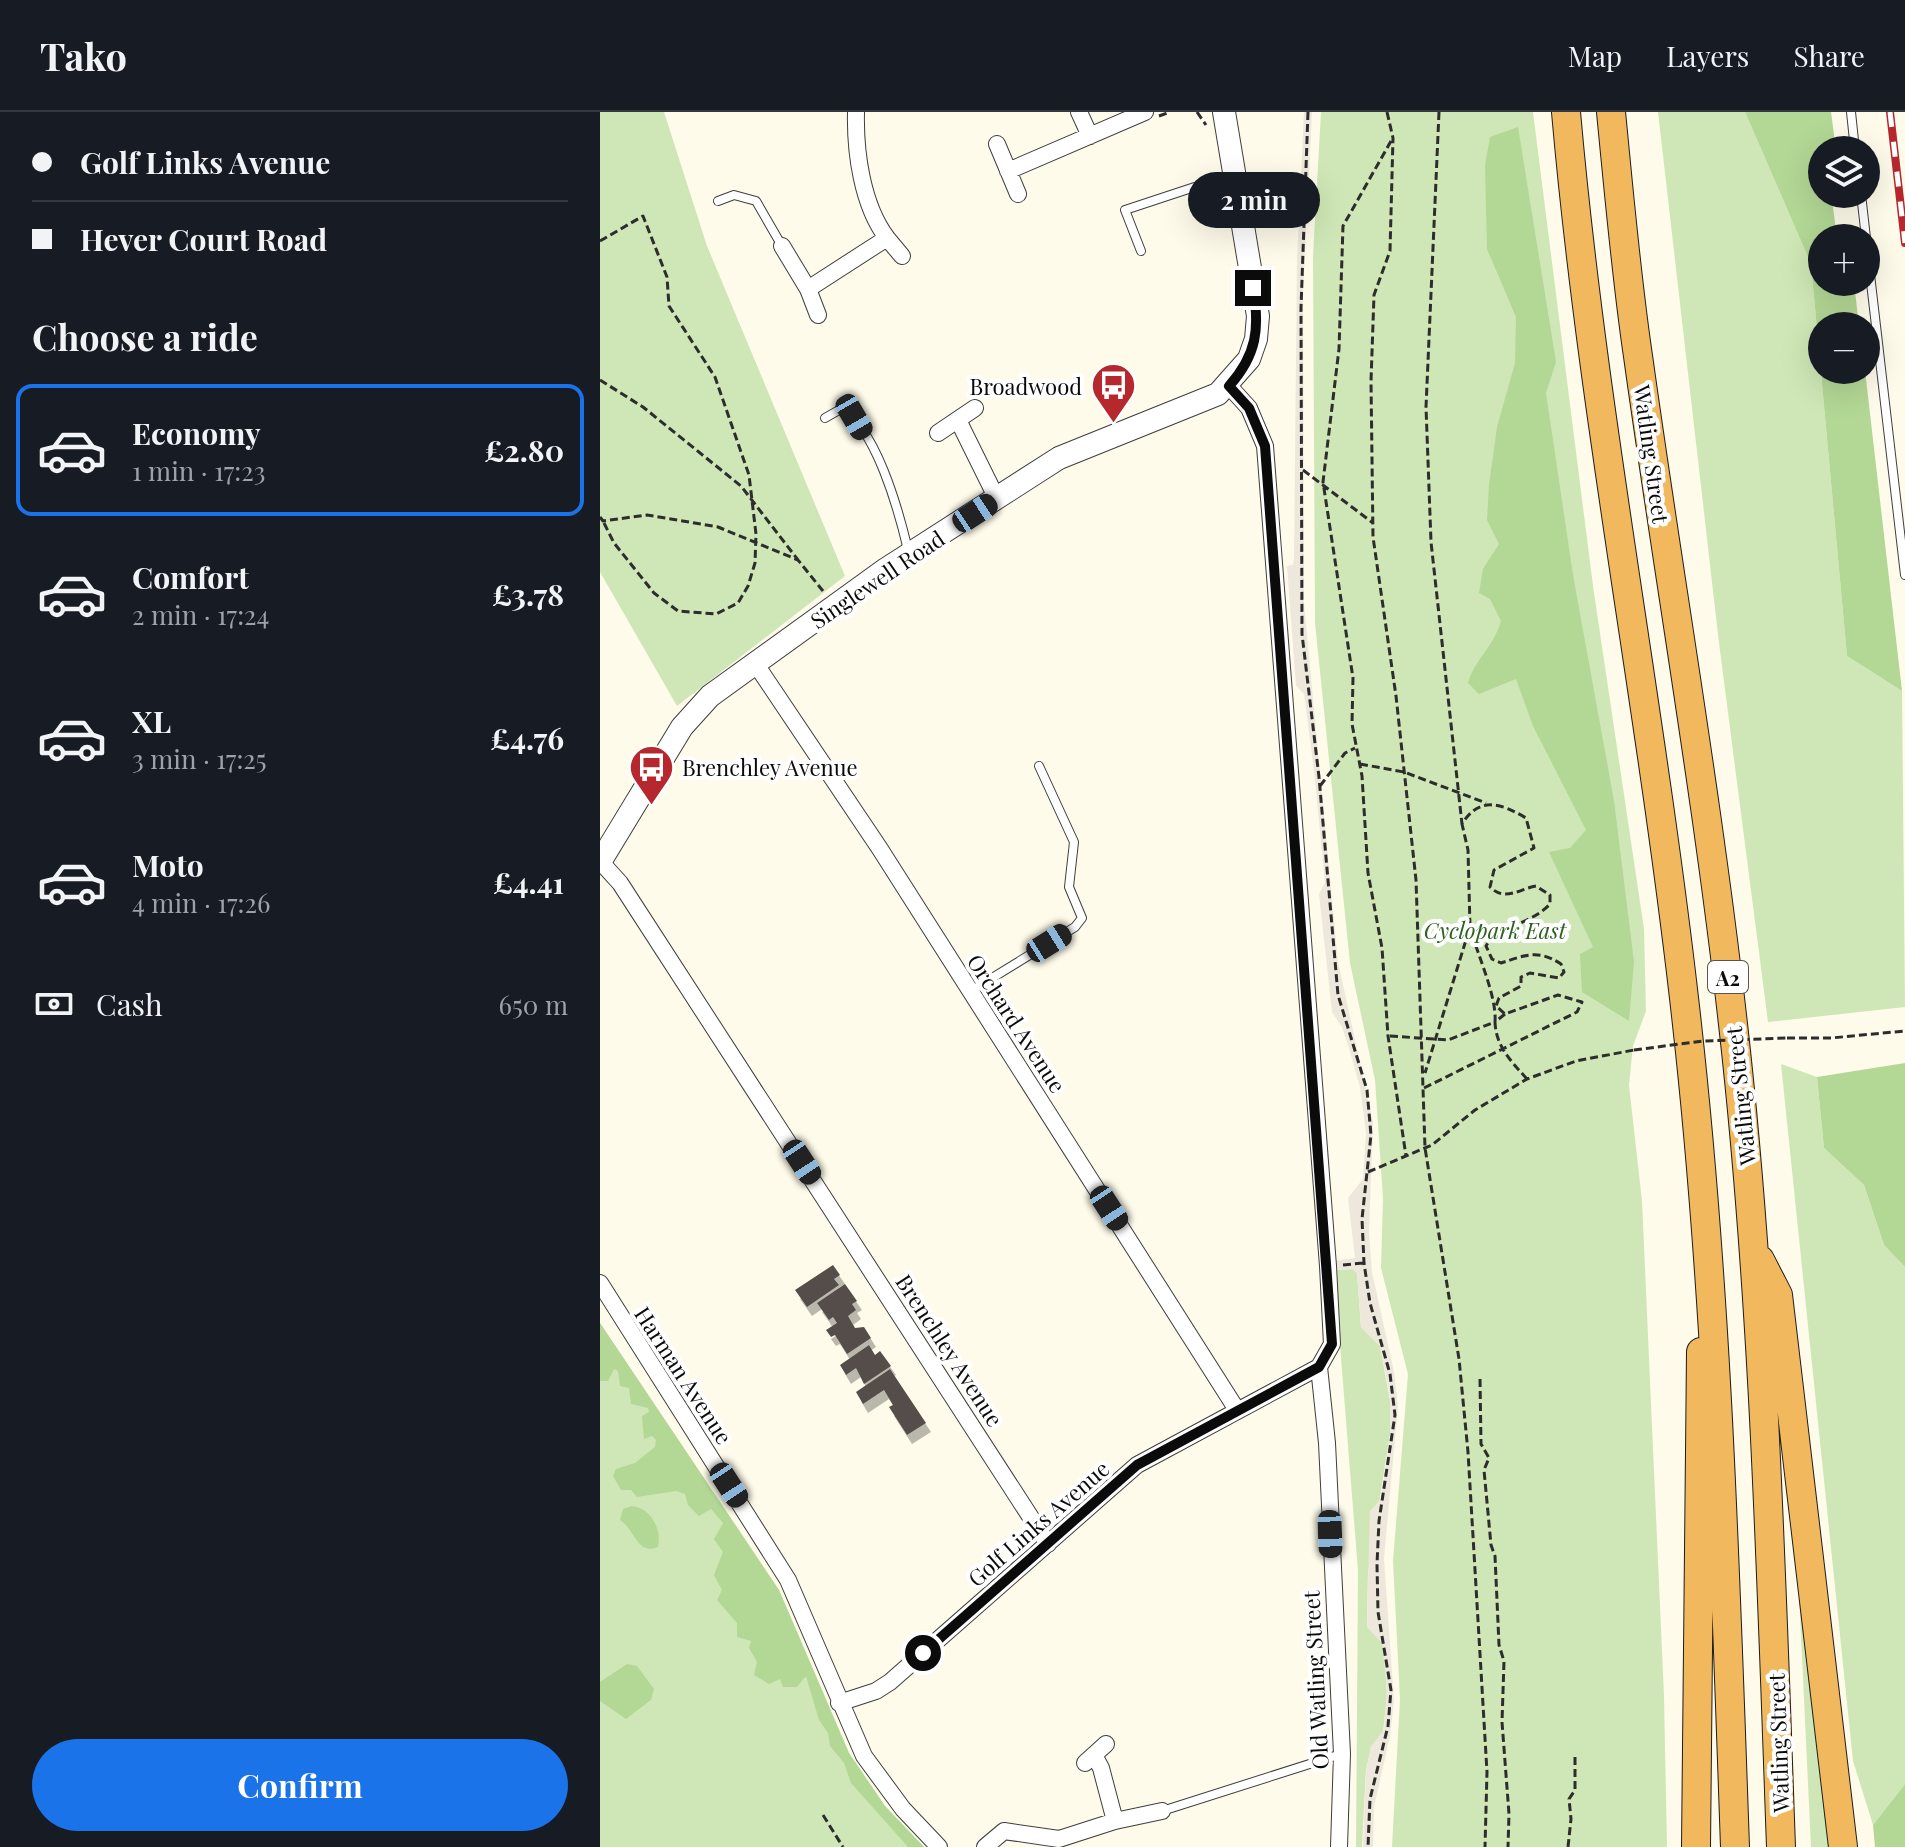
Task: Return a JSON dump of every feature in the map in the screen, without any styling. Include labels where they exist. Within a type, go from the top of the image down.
[{"type":"highway","name":"Watling Street","points":[[1566,112],[1600,415],[1675,919],[1708,1248],[1721,1441],[1735,1847]]},
{"type":"highway","name":"Watling Street","points":[[1611,112],[1637,350],[1709,825],[1755,1253],[1771,1515],[1781,1847]]},
{"type":"highway","points":[[1696,1847],[1700,1683],[1698,1398],[1708,1248]]},
{"type":"highway","points":[[1755,1253],[1778,1295],[1843,1847]]},
{"type":"street","points":[[856,112],[858,146],[869,203],[887,238],[902,256]]},
{"type":"street","points":[[1079,112],[1090,136]]},
{"type":"street","points":[[1008,171],[1145,112]]},
{"type":"street","points":[[1224,112],[1258,324],[1249,359],[1229,386],[1249,408],[1265,446],[1328,1266],[1332,1344],[1319,1367]]},
{"type":"street","points":[[997,144],[1018,194]]},
{"type":"street","points":[[808,289],[887,238]]},
{"type":"street","points":[[782,246],[808,289],[818,315]]},
{"type":"street","name":"Singlewell Road","points":[[600,862],[682,727],[710,696],[909,555],[1059,458],[1116,433],[1204,402],[1229,386]]},
{"type":"street","points":[[938,433],[975,408]]},
{"type":"street","points":[[958,420],[997,499]]},
{"type":"street","name":"Orchard Avenue","points":[[755,663],[1237,1410]]},
{"type":"street","name":"Brenchley Avenue","points":[[600,862],[637,909],[1048,1544]]},
{"type":"street","name":"Harman Avenue","points":[[600,1283],[788,1580],[812,1628],[839,1703],[876,1775],[939,1847]]},
{"type":"street","name":"Golf Links Avenue","points":[[839,1703],[876,1691],[890,1682],[1137,1465],[1319,1367]]},
{"type":"street","name":"Old Watling Street","points":[[1319,1367],[1327,1443],[1342,1754],[1339,1847]]},
{"type":"street","points":[[1095,1754],[1115,1821]]},
{"type":"street","points":[[985,1847],[1004,1831],[1056,1839],[1162,1811]]},
{"type":"lane","points":[[1851,112],[1854,136]]},
{"type":"lane","points":[[1141,251],[1125,210],[1234,174]]},
{"type":"lane","points":[[718,201],[734,195],[756,201],[782,246]]},
{"type":"lane","points":[[1873,296],[1905,575]]},
{"type":"lane","points":[[825,418],[839,410],[854,417],[885,475],[898,509],[909,555]]},
{"type":"lane","points":[[970,992],[1075,927],[1082,918],[1069,887],[1074,842],[1039,766]]},
{"type":"lane","points":[[1162,1811],[1342,1754]]},
{"type":"path","points":[[1308,112],[1301,308],[1302,634],[1320,786],[1338,995],[1367,1090],[1371,1135],[1362,1219],[1364,1263],[1370,1303],[1390,1374],[1395,1415],[1379,1521],[1377,1564],[1378,1612],[1391,1673],[1390,1711],[1370,1799],[1368,1847]]},
{"type":"path","points":[[1387,112],[1393,138],[1390,251],[1374,295],[1373,523],[1416,880],[1425,1148],[1459,1359],[1468,1452],[1487,1757],[1485,1847]]},
{"type":"path","points":[[1439,112],[1427,422],[1431,542],[1462,824],[1468,850],[1470,927],[1480,968],[1496,1006],[1505,1014]]},
{"type":"path","points":[[1393,138],[1343,226],[1339,349],[1323,482],[1353,678],[1355,748],[1368,873],[1382,948],[1388,1036],[1406,1156]]},
{"type":"path","points":[[600,241],[643,216],[667,277],[669,306],[704,357],[725,400],[755,501],[755,541],[751,579],[738,603],[716,614],[678,611],[654,593],[614,543],[602,519],[647,515],[718,527],[755,541],[798,560]]},
{"type":"path","points":[[600,380],[643,407],[704,455],[755,501],[835,607]]},
{"type":"path","points":[[1301,469],[1323,482],[1373,523]]},
{"type":"path","points":[[1320,786],[1345,753],[1355,748]]},
{"type":"path","points":[[1359,764],[1404,772],[1486,803],[1505,806],[1526,818],[1534,848],[1494,870],[1490,887],[1497,894],[1508,895],[1536,886],[1550,895],[1550,904],[1540,916],[1492,936],[1486,946],[1492,959],[1501,963],[1532,952],[1561,964],[1564,972],[1559,978],[1530,973],[1521,977],[1521,986],[1499,998],[1496,1006],[1495,1022],[1500,1048],[1527,1079]]},
{"type":"path","points":[[1462,824],[1470,811],[1486,803]]},
{"type":"path","points":[[1424,1078],[1470,927]]},
{"type":"path","points":[[1388,1036],[1448,1040],[1495,1022],[1505,1014],[1558,995],[1582,1002],[1577,1012],[1424,1088]]},
{"type":"path","points":[[1368,1172],[1425,1148],[1475,1110],[1527,1079],[1576,1061],[1703,1041],[1903,1031]]},
{"type":"path","points":[[1328,1266],[1364,1263]]},
{"type":"path","points":[[1480,1379],[1481,1444],[1489,1457],[1484,1470],[1489,1497],[1487,1513],[1495,1556],[1499,1645],[1504,1661],[1502,1722],[1508,1847]]},
{"type":"path","points":[[1568,1847],[1571,1819],[1569,1799],[1575,1790],[1575,1753]]},
{"type":"path","points":[[823,1815],[843,1847]]},
{"type":"green space","points":[[600,112],[664,112],[707,246],[845,576],[677,706],[600,572]]},
{"type":"green space","name":"Cyclopark East","points":[[1321,112],[1533,112],[1593,586],[1644,929],[1646,1011],[1633,1046],[1629,1085],[1642,1201],[1664,1696],[1667,1847],[1392,1847],[1400,1699],[1393,1561],[1408,1374],[1381,1268],[1383,1198],[1375,1080],[1350,963],[1315,623],[1313,256]]},
{"type":"green space","points":[[1658,112],[1745,112],[1808,257],[1808,296],[1814,296],[1815,312],[1808,312],[1808,384],[1822,384],[1847,656],[1902,691],[1905,1007],[1768,1022],[1719,643]]},
{"type":"green space","points":[[1745,112],[1831,112],[1834,136],[1808,136],[1808,208],[1833,208],[1835,224],[1808,224],[1808,257]]},
{"type":"green space","points":[[1518,127],[1556,362],[1546,393],[1573,575],[1614,801],[1634,962],[1629,1021],[1582,992],[1580,954],[1593,947],[1549,852],[1570,848],[1586,830],[1533,726],[1516,679],[1479,694],[1468,683],[1501,621],[1490,599],[1479,593],[1483,569],[1499,544],[1487,520],[1489,485],[1497,427],[1515,363],[1516,317],[1487,249],[1485,165],[1490,137]]},
{"type":"green space","points":[[1814,296],[1856,296],[1857,312],[1815,312]]},
{"type":"green space","points":[[1822,384],[1867,384],[1902,691],[1847,656]]},
{"type":"green space","points":[[1905,1063],[1905,1267],[1884,1245],[1864,1185],[1824,1148],[1817,1077]]},
{"type":"green space","points":[[1781,1064],[1817,1077],[1824,1148],[1864,1185],[1884,1245],[1905,1267],[1905,1784],[1873,1825],[1853,1761]]},
{"type":"green space","points":[[1353,1269],[1357,1273],[1361,1327],[1380,1346],[1391,1406],[1390,1434],[1368,1573],[1367,1625],[1384,1645],[1387,1695],[1383,1733],[1371,1748],[1366,1770],[1362,1847],[1356,1847],[1358,1571],[1334,1270]]},
{"type":"green space","points":[[600,1323],[779,1590],[849,1753],[885,1806],[924,1847],[600,1847]]},
{"type":"green space","points":[[600,1323],[779,1590],[849,1753],[885,1806],[924,1847],[908,1847],[851,1783],[844,1763],[830,1746],[828,1733],[819,1720],[806,1676],[797,1687],[783,1687],[780,1679],[769,1684],[754,1675],[757,1662],[749,1648],[751,1641],[737,1637],[737,1623],[717,1600],[722,1590],[714,1575],[723,1552],[714,1539],[723,1523],[711,1509],[699,1516],[688,1505],[685,1494],[676,1491],[637,1497],[631,1490],[621,1490],[613,1476],[616,1469],[635,1463],[655,1447],[656,1440],[652,1436],[644,1439],[642,1416],[649,1412],[648,1408],[631,1404],[629,1388],[620,1386],[618,1371],[614,1369],[608,1381],[600,1381]]},
{"type":"green space","points":[[632,1506],[645,1511],[654,1520],[658,1547],[651,1549],[640,1545],[620,1520],[623,1509]]},
{"type":"green space","points":[[1796,1530],[1837,1847],[1811,1847]]},
{"type":"green space","points":[[627,1664],[637,1666],[654,1689],[651,1700],[626,1719],[600,1701],[600,1682]]},
{"type":"green space","points":[[1905,1784],[1905,1847],[1875,1847],[1873,1825]]},
{"type":"shaded area","points":[[1304,112],[1312,112],[1303,293],[1304,603],[1338,962],[1373,1122],[1369,1233],[1372,1272],[1394,1372],[1398,1406],[1384,1558],[1394,1701],[1390,1736],[1374,1807],[1373,1847],[1363,1847],[1366,1772],[1371,1746],[1384,1730],[1387,1689],[1382,1643],[1367,1627],[1370,1511],[1381,1499],[1390,1434],[1390,1396],[1380,1346],[1361,1327],[1357,1273],[1353,1269],[1334,1270],[1334,1261],[1355,1258],[1348,1198],[1363,1179],[1366,1133],[1360,1087],[1342,1027],[1332,1012],[1319,894],[1325,883],[1314,770],[1304,694],[1296,686],[1287,566],[1293,565],[1294,559],[1297,259]]},
{"type":"building","points":[[833,1265],[840,1275],[834,1279],[839,1285],[807,1307],[795,1290]]},
{"type":"building","points":[[845,1284],[857,1301],[852,1304],[856,1310],[848,1316],[855,1328],[864,1327],[871,1338],[847,1354],[835,1335],[831,1337],[826,1330],[837,1323],[833,1317],[829,1320],[817,1303]]},
{"type":"building","points":[[869,1345],[875,1355],[880,1351],[891,1366],[864,1384],[856,1368],[846,1375],[840,1365]]},
{"type":"building","points":[[890,1369],[926,1423],[907,1435],[889,1407],[893,1405],[884,1390],[863,1404],[856,1392]]},
{"type":"railway","points":[[1890,112],[1905,243]]},
{"type":"place","name":"Broadwood","points":[[1113,425]]},
{"type":"place","name":"Brenchley Avenue","points":[[651,806]]},
{"type":"route","points":[[923,1653],[1137,1465],[1319,1367],[1332,1344],[1265,446],[1249,408],[1229,386],[1253,352],[1258,320],[1253,288]]}]
